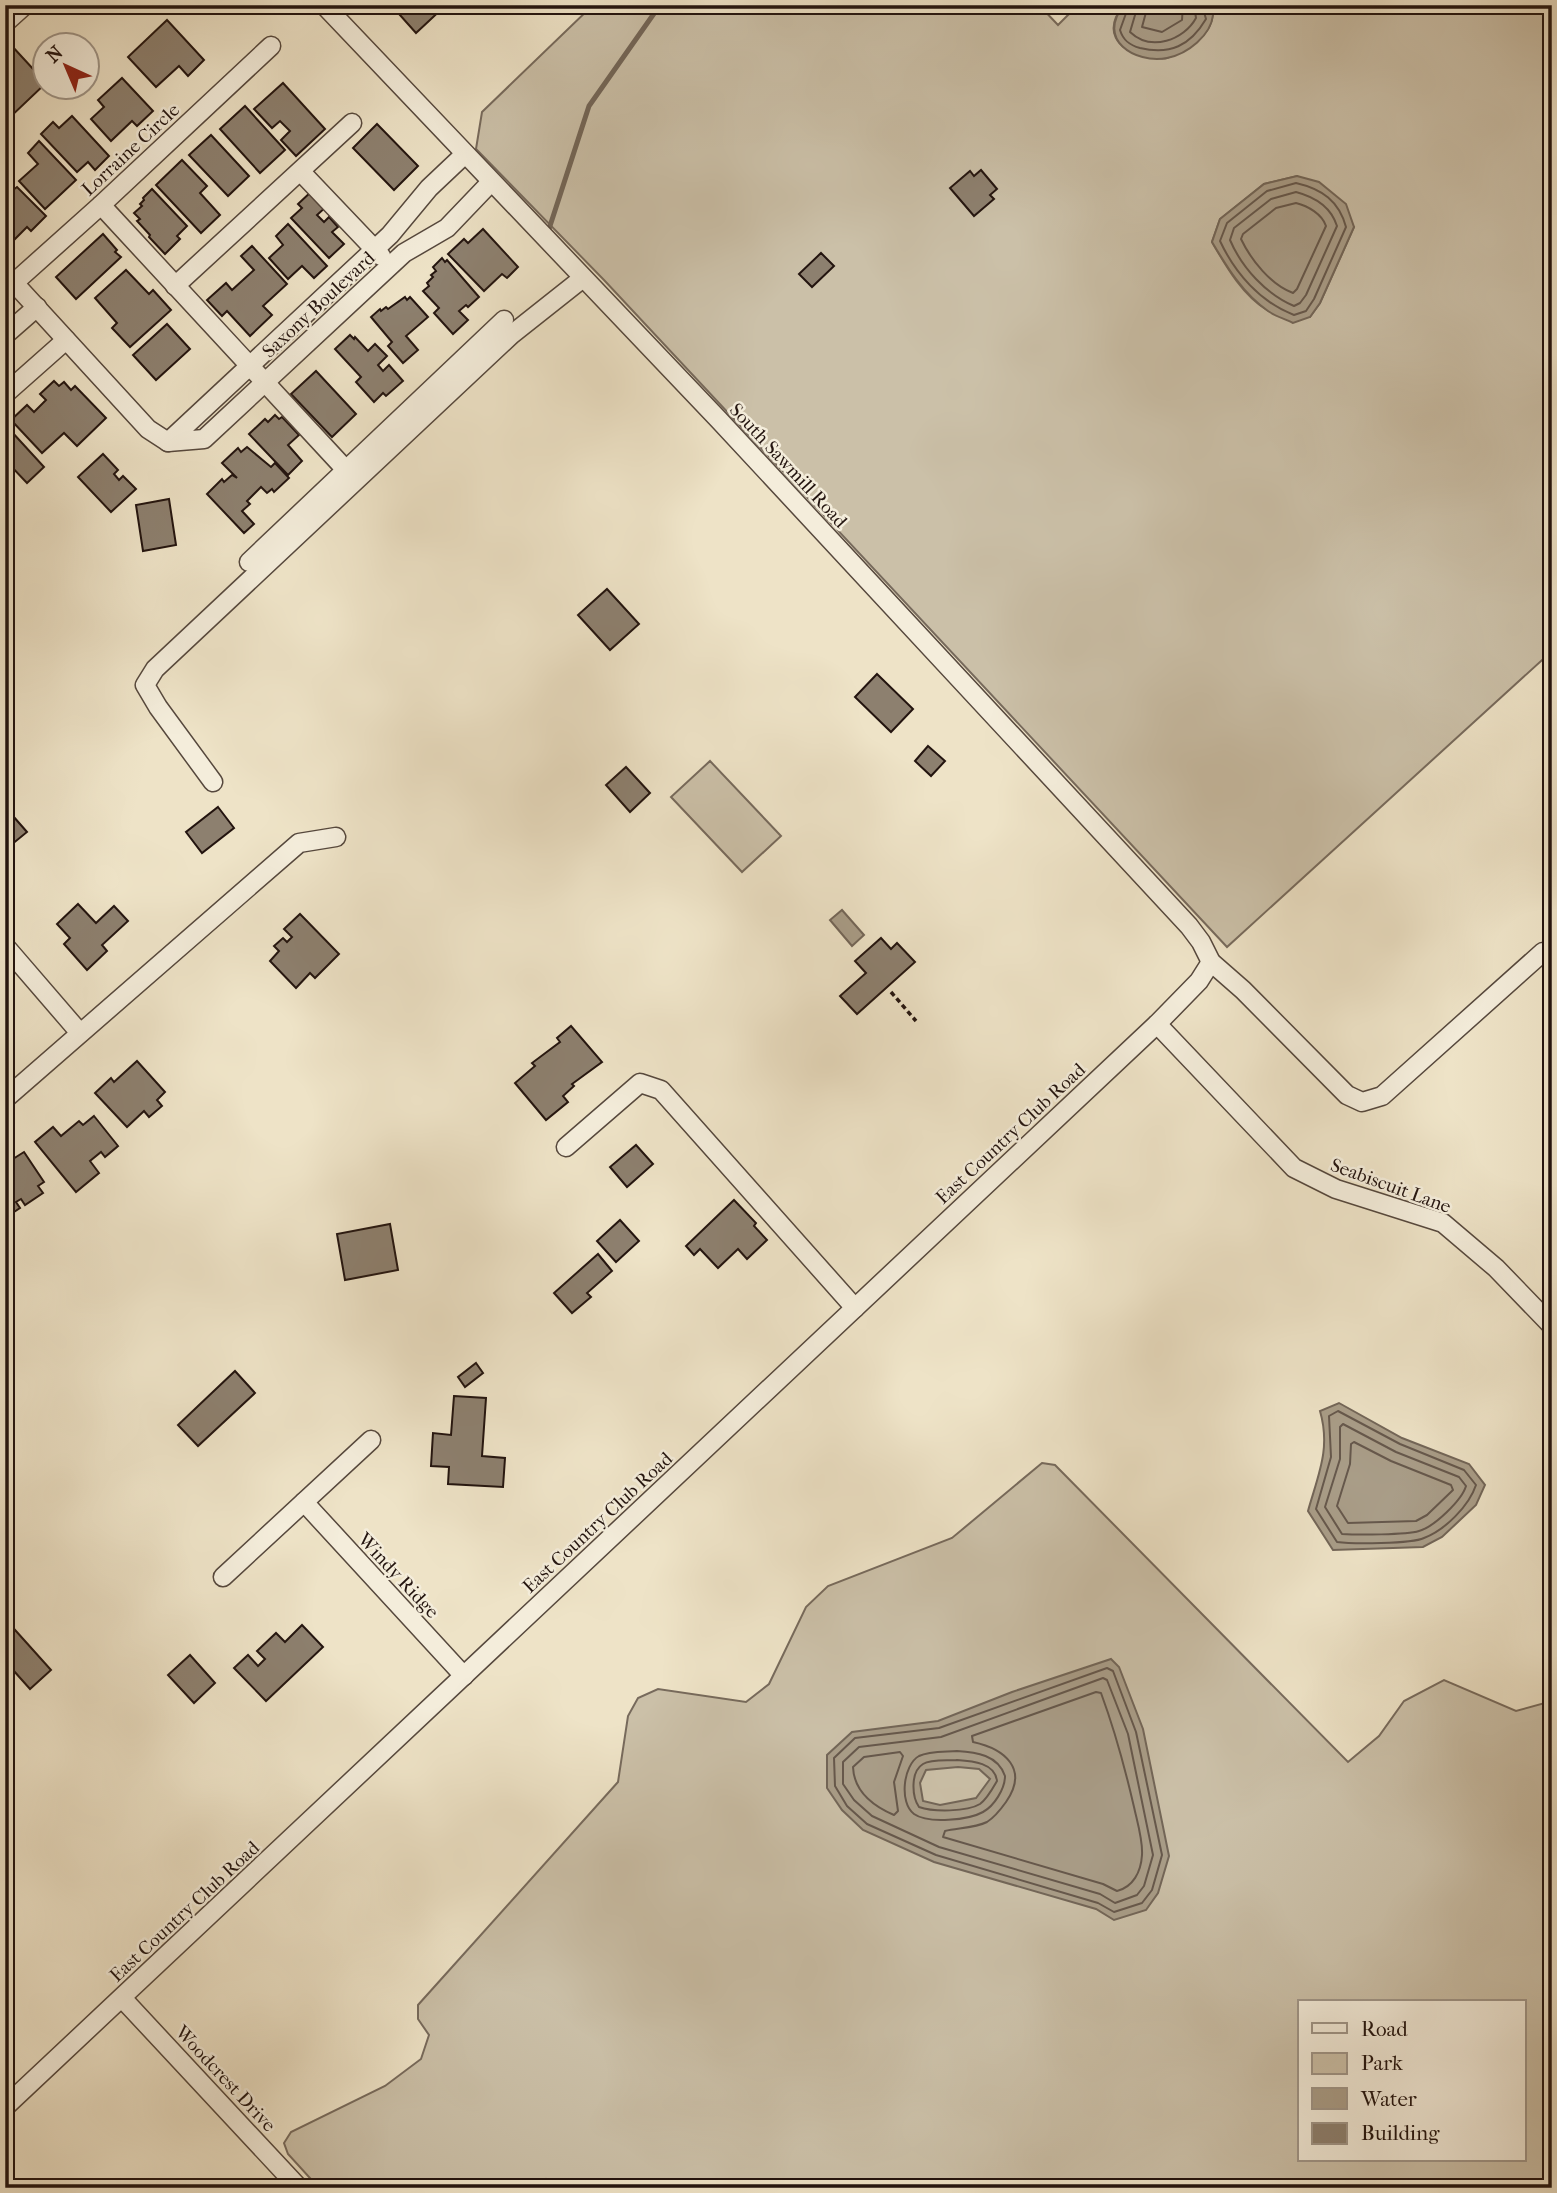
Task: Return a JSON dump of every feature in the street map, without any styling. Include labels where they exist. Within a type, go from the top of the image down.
[{"type":"street","points":[[5,23],[25,5]]},
{"type":"street","name":"South Sawmill Road","points":[[324,5],[719,420],[1180,916],[1201,942],[1211,962],[1243,990],[1347,1096],[1362,1102],[1382,1096],[1543,953]]},
{"type":"street","name":"Lorraine Circle","points":[[10,277],[101,205],[271,46]]},
{"type":"street","points":[[175,286],[352,123]]},
{"type":"street","name":"Saxony Boulevard","points":[[168,442],[390,235],[429,188],[465,154]]},
{"type":"street","points":[[301,172],[390,265]]},
{"type":"street","name":"Saxony Boulevard","points":[[168,442],[204,439],[390,265],[404,253],[447,228],[491,182]]},
{"type":"street","points":[[101,205],[347,471]]},
{"type":"street","points":[[10,277],[148,429],[168,442]]},
{"type":"street","points":[[213,782],[145,685],[155,669],[511,335],[583,278]]},
{"type":"street","points":[[5,335],[37,307]]},
{"type":"street","points":[[249,562],[504,320]]},
{"type":"street","points":[[5,394],[66,340]]},
{"type":"street","points":[[5,1099],[299,843],[336,837]]},
{"type":"street","points":[[5,946],[80,1033]]},
{"type":"street","name":"East Country Club Road","points":[[5,2108],[1157,1024],[1199,981],[1211,962]]},
{"type":"street","name":"Seabiscuit Lane","points":[[1157,1024],[1294,1168],[1336,1189],[1443,1223],[1496,1268],[1552,1326]]},
{"type":"street","points":[[566,1147],[640,1083],[661,1090],[855,1308]]},
{"type":"street","points":[[223,1577],[371,1440]]},
{"type":"street","name":"Windy Ridge","points":[[304,1502],[464,1676]]},
{"type":"street","name":"Woodcrest Drive","points":[[122,1997],[299,2188]]},
{"type":"path","points":[[891,992],[916,1021]]},
{"type":"green space","points":[[593,5],[1039,5],[1058,25],[1078,5],[1124,5],[1114,23],[1116,38],[1120,44],[1135,53],[1162,59],[1198,40],[1206,32],[1213,14],[1206,5],[1552,5],[1552,651],[1227,947],[604,280],[476,149],[482,112]],"holes":[[[1297,176],[1354,227],[1320,303],[1310,317],[1276,314],[1258,304],[1235,279],[1212,242],[1220,219],[1264,184]]]},
{"type":"green space","points":[[710,761],[781,836],[742,872],[671,797]]},
{"type":"green space","points":[[1042,1463],[1055,1465],[1348,1762],[1379,1736],[1404,1701],[1444,1680],[1516,1711],[1552,1701],[1552,2188],[560,2188],[546,2179],[532,2188],[319,2188],[288,2154],[284,2143],[291,2132],[385,2086],[421,2059],[429,2035],[418,2019],[418,2005],[618,1782],[628,1716],[638,1698],[658,1689],[746,1702],[769,1684],[806,1607],[828,1586],[952,1538]]},
{"type":"water","points":[[1124,5],[1206,5],[1213,15],[1208,30],[1190,48],[1175,56],[1155,59],[1132,53],[1117,38],[1114,28],[1116,17]]},
{"type":"water","points":[[1297,176],[1319,182],[1346,204],[1354,227],[1320,303],[1310,317],[1293,323],[1271,313],[1251,297],[1212,242],[1220,219],[1264,184]]},
{"type":"water","points":[[842,910],[864,935],[852,946],[830,920]]},
{"type":"water","points":[[1339,1403],[1402,1438],[1469,1464],[1485,1485],[1476,1505],[1442,1537],[1423,1547],[1333,1550],[1308,1511],[1324,1450],[1320,1411]]},
{"type":"water","points":[[1111,1659],[1119,1667],[1143,1729],[1169,1856],[1158,1893],[1146,1910],[1114,1920],[1096,1909],[934,1862],[863,1830],[842,1810],[827,1788],[827,1755],[852,1732],[938,1721],[1012,1692]],"holes":[[[958,1767],[979,1769],[990,1779],[976,1798],[940,1805],[923,1801],[920,1783],[926,1770]]]},
{"type":"building","points":[[391,5],[446,5],[416,33]]},
{"type":"building","points":[[167,20],[204,60],[188,76],[179,66],[156,87],[128,57]]},
{"type":"building","points":[[11,45],[32,68],[32,96],[5,122],[5,51]]},
{"type":"building","points":[[122,78],[153,111],[137,126],[132,121],[111,141],[91,119],[104,107],[100,102],[102,102],[102,96]]},
{"type":"building","points":[[283,83],[325,129],[296,156],[281,140],[290,131],[280,121],[272,128],[254,109]]},
{"type":"building","points":[[245,106],[285,150],[260,173],[220,129]]},
{"type":"building","points":[[72,116],[109,156],[95,170],[88,162],[77,172],[41,134],[53,122],[59,128]]},
{"type":"building","points":[[377,124],[418,166],[394,190],[353,148]]},
{"type":"building","points":[[211,135],[249,176],[228,196],[189,155]]},
{"type":"building","points":[[39,141],[76,180],[45,209],[19,181],[38,164],[28,153]]},
{"type":"building","points":[[182,160],[207,186],[200,193],[220,215],[201,233],[156,185]]},
{"type":"building","points":[[981,170],[997,189],[990,195],[994,199],[974,216],[950,188],[970,171],[974,176]]},
{"type":"building","points":[[5,182],[13,190],[17,187],[46,216],[31,231],[27,227],[15,239],[5,229]]},
{"type":"building","points":[[152,189],[187,226],[177,236],[180,239],[165,254],[149,237],[134,213],[142,206],[140,204],[143,198]]},
{"type":"building","points":[[313,190],[327,206],[317,215],[324,222],[329,217],[338,227],[332,232],[344,244],[329,258],[291,218],[302,208],[298,204]]},
{"type":"building","points":[[288,224],[327,266],[314,278],[302,266],[288,279],[269,258],[283,245],[276,236]]},
{"type":"building","points":[[483,229],[518,267],[507,278],[502,274],[484,291],[448,254],[464,239],[468,243]]},
{"type":"building","points":[[103,234],[121,257],[76,299],[56,277]]},
{"type":"building","points":[[252,246],[287,284],[263,306],[272,315],[250,336],[227,311],[222,316],[207,300],[226,283],[232,290],[254,270],[241,256]]},
{"type":"building","points":[[821,253],[834,266],[812,287],[799,274]]},
{"type":"building","points":[[442,258],[445,262],[447,260],[479,297],[459,311],[468,320],[453,334],[434,313],[439,308],[423,291],[429,286],[427,283],[436,271],[433,267]]},
{"type":"building","points":[[126,270],[149,294],[153,290],[171,310],[130,347],[112,328],[117,323],[95,298]]},
{"type":"building","points":[[405,297],[407,300],[410,297],[428,317],[406,336],[418,350],[403,363],[388,346],[392,342],[371,317],[380,309],[388,309]]},
{"type":"building","points":[[167,324],[190,349],[156,380],[133,355]]},
{"type":"building","points":[[350,335],[368,351],[375,344],[387,356],[378,365],[383,371],[389,365],[403,381],[386,396],[383,393],[374,402],[356,382],[361,377],[335,349]]},
{"type":"building","points":[[316,371],[356,414],[332,437],[291,394]]},
{"type":"building","points":[[54,381],[59,386],[64,382],[71,390],[75,386],[106,418],[77,446],[64,433],[42,453],[11,420],[27,405],[34,412],[46,400],[40,394]]},
{"type":"building","points":[[275,415],[279,419],[282,417],[299,435],[288,445],[302,461],[288,475],[249,434],[265,419],[268,422]]},
{"type":"building","points":[[11,431],[44,467],[27,483],[10,465],[5,469],[5,437]]},
{"type":"building","points":[[247,447],[271,467],[275,463],[289,478],[274,492],[272,489],[267,493],[261,487],[247,501],[250,504],[242,511],[254,524],[244,533],[207,494],[222,479],[224,482],[232,475],[237,478],[222,463],[238,448],[241,452]]},
{"type":"building","points":[[103,454],[118,470],[114,474],[119,480],[123,476],[136,489],[111,512],[78,477]]},
{"type":"building","points":[[169,499],[176,545],[143,551],[136,505]]},
{"type":"building","points":[[607,589],[639,624],[610,650],[578,615]]},
{"type":"building","points":[[877,674],[913,709],[891,732],[855,697]]},
{"type":"building","points":[[928,746],[945,761],[931,776],[915,761]]},
{"type":"building","points":[[626,767],[650,793],[630,812],[606,785]]},
{"type":"building","points":[[218,807],[234,828],[202,853],[186,832]]},
{"type":"building","points":[[5,809],[27,832],[5,850]]},
{"type":"building","points":[[78,904],[96,923],[114,906],[128,921],[102,945],[107,951],[87,970],[64,944],[70,938],[57,924]]},
{"type":"building","points":[[300,914],[339,954],[315,978],[310,973],[296,988],[270,961],[279,951],[274,946],[283,938],[287,942],[292,937],[284,929]]},
{"type":"building","points":[[881,938],[891,949],[897,943],[915,962],[857,1014],[840,996],[866,973],[855,961]]},
{"type":"building","points":[[571,1026],[602,1062],[572,1084],[574,1086],[563,1096],[568,1102],[546,1120],[515,1083],[535,1066],[532,1063],[560,1042],[557,1038]]},
{"type":"building","points":[[137,1061],[165,1092],[157,1100],[162,1106],[149,1117],[144,1111],[127,1127],[95,1093],[111,1078],[114,1082]]},
{"type":"building","points":[[94,1116],[118,1146],[105,1157],[101,1152],[90,1161],[99,1173],[76,1192],[35,1142],[53,1127],[61,1136],[79,1121],[83,1125]]},
{"type":"building","points":[[636,1145],[653,1164],[627,1187],[610,1167]]},
{"type":"building","points":[[24,1152],[44,1182],[38,1186],[43,1193],[25,1205],[21,1199],[16,1202],[20,1208],[5,1218],[5,1164]]},
{"type":"building","points":[[734,1200],[756,1223],[754,1226],[767,1240],[747,1259],[738,1249],[718,1268],[700,1249],[694,1255],[686,1246]]},
{"type":"building","points":[[620,1220],[639,1241],[616,1262],[597,1241]]},
{"type":"building","points":[[390,1224],[398,1270],[345,1280],[337,1234]]},
{"type":"building","points":[[598,1254],[612,1271],[587,1293],[591,1297],[572,1313],[554,1293]]},
{"type":"building","points":[[476,1363],[483,1373],[465,1387],[458,1377]]},
{"type":"building","points":[[235,1371],[255,1393],[198,1446],[178,1425]]},
{"type":"building","points":[[454,1396],[486,1398],[482,1456],[505,1458],[503,1487],[448,1484],[449,1467],[431,1466],[433,1433],[451,1435]]},
{"type":"building","points":[[7,1621],[51,1670],[30,1689],[5,1661]]},
{"type":"building","points":[[302,1625],[323,1647],[266,1701],[234,1668],[248,1655],[258,1666],[265,1659],[257,1651],[276,1633],[285,1642]]},
{"type":"building","points":[[190,1655],[215,1683],[194,1703],[168,1675]]},
{"type":"waterway","points":[[549,229],[589,106],[660,5]]}]
